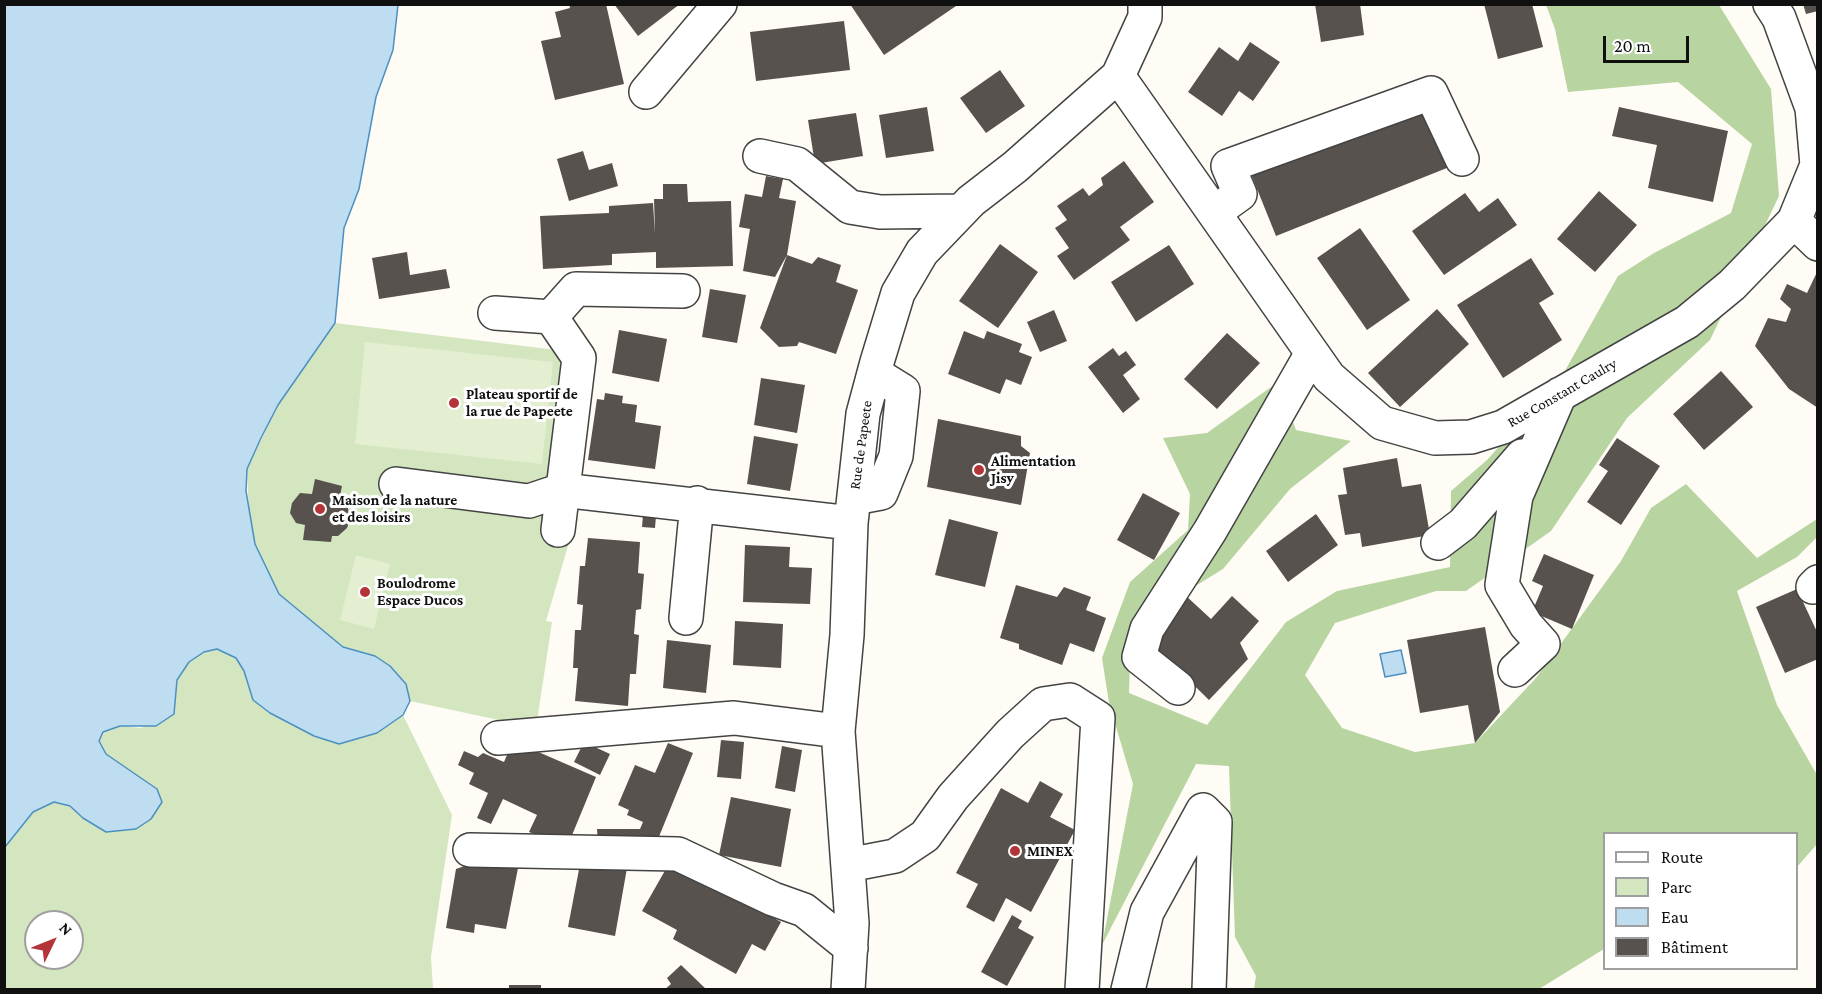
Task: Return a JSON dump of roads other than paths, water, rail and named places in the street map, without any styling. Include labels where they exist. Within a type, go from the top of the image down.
[{"type":"street","points":[[646,92],[720,4]]},
{"type":"street","name":"Rue de Papeete","points":[[848,990],[852,923],[838,731],[847,635],[853,510],[863,414],[898,292],[922,252],[961,211],[1118,76],[1145,17],[1145,4]]},
{"type":"street","name":"Rue Constant Caulry","points":[[1118,76],[1329,377],[1382,423],[1435,438],[1471,437],[1503,427],[1687,322],[1732,285],[1794,221],[1817,165],[1812,108],[1779,18],[1770,4]]},
{"type":"street","points":[[1215,212],[1240,194],[1228,166],[1431,93],[1462,159]]},
{"type":"street","points":[[760,156],[797,164],[849,207],[880,212],[961,211]]},
{"type":"street","points":[[1794,221],[1818,244]]},
{"type":"street","points":[[550,318],[576,289],[683,291]]},
{"type":"street","points":[[495,313],[550,318],[579,358],[558,530]]},
{"type":"street","points":[[1178,688],[1139,657],[1147,629],[1209,531],[1312,353]]},
{"type":"street","points":[[1515,670],[1543,644],[1526,625],[1502,585],[1516,496],[1560,394]]},
{"type":"street","points":[[1438,543],[1463,524],[1543,432]]},
{"type":"street","points":[[396,484],[529,501],[562,490],[697,503],[853,510]]},
{"type":"street","points":[[686,618],[697,503]]},
{"type":"street","points":[[848,865],[895,856],[925,836],[953,797],[1010,734],[1043,704],[1070,700],[1098,718],[1082,990]]},
{"type":"street","points":[[498,738],[734,718],[838,731]]},
{"type":"street","points":[[1128,990],[1147,912],[1203,810],[1215,822],[1209,990]]},
{"type":"street","points":[[470,850],[678,854],[773,899],[804,910],[851,948]]},
{"type":"water","points":[[5,4],[398,5],[393,50],[376,97],[359,189],[344,228],[335,323],[278,405],[247,469],[246,491],[255,544],[279,594],[343,647],[375,656],[390,666],[406,684],[410,701],[403,715],[377,733],[339,744],[314,736],[270,713],[253,700],[244,671],[236,658],[217,649],[204,652],[189,662],[177,680],[174,714],[156,726],[120,726],[103,732],[99,741],[106,754],[157,789],[162,802],[151,819],[136,829],[106,832],[83,818],[70,806],[54,802],[33,812],[5,847]]},
{"type":"water","points":[[1401,650],[1406,673],[1385,677],[1380,654]]},
{"type":"place","name":"Plateau sportif de la rue de Papeete","points":[[454,403]]},
{"type":"place","name":"Alimentation Jisy","points":[[979,470]]},
{"type":"place","name":"Maison de la nature et des loisirs","points":[[320,509]]},
{"type":"place","name":"Boulodrome Espace Ducos","points":[[365,592]]},
{"type":"place","name":"MINEX","points":[[1015,851]]}]
